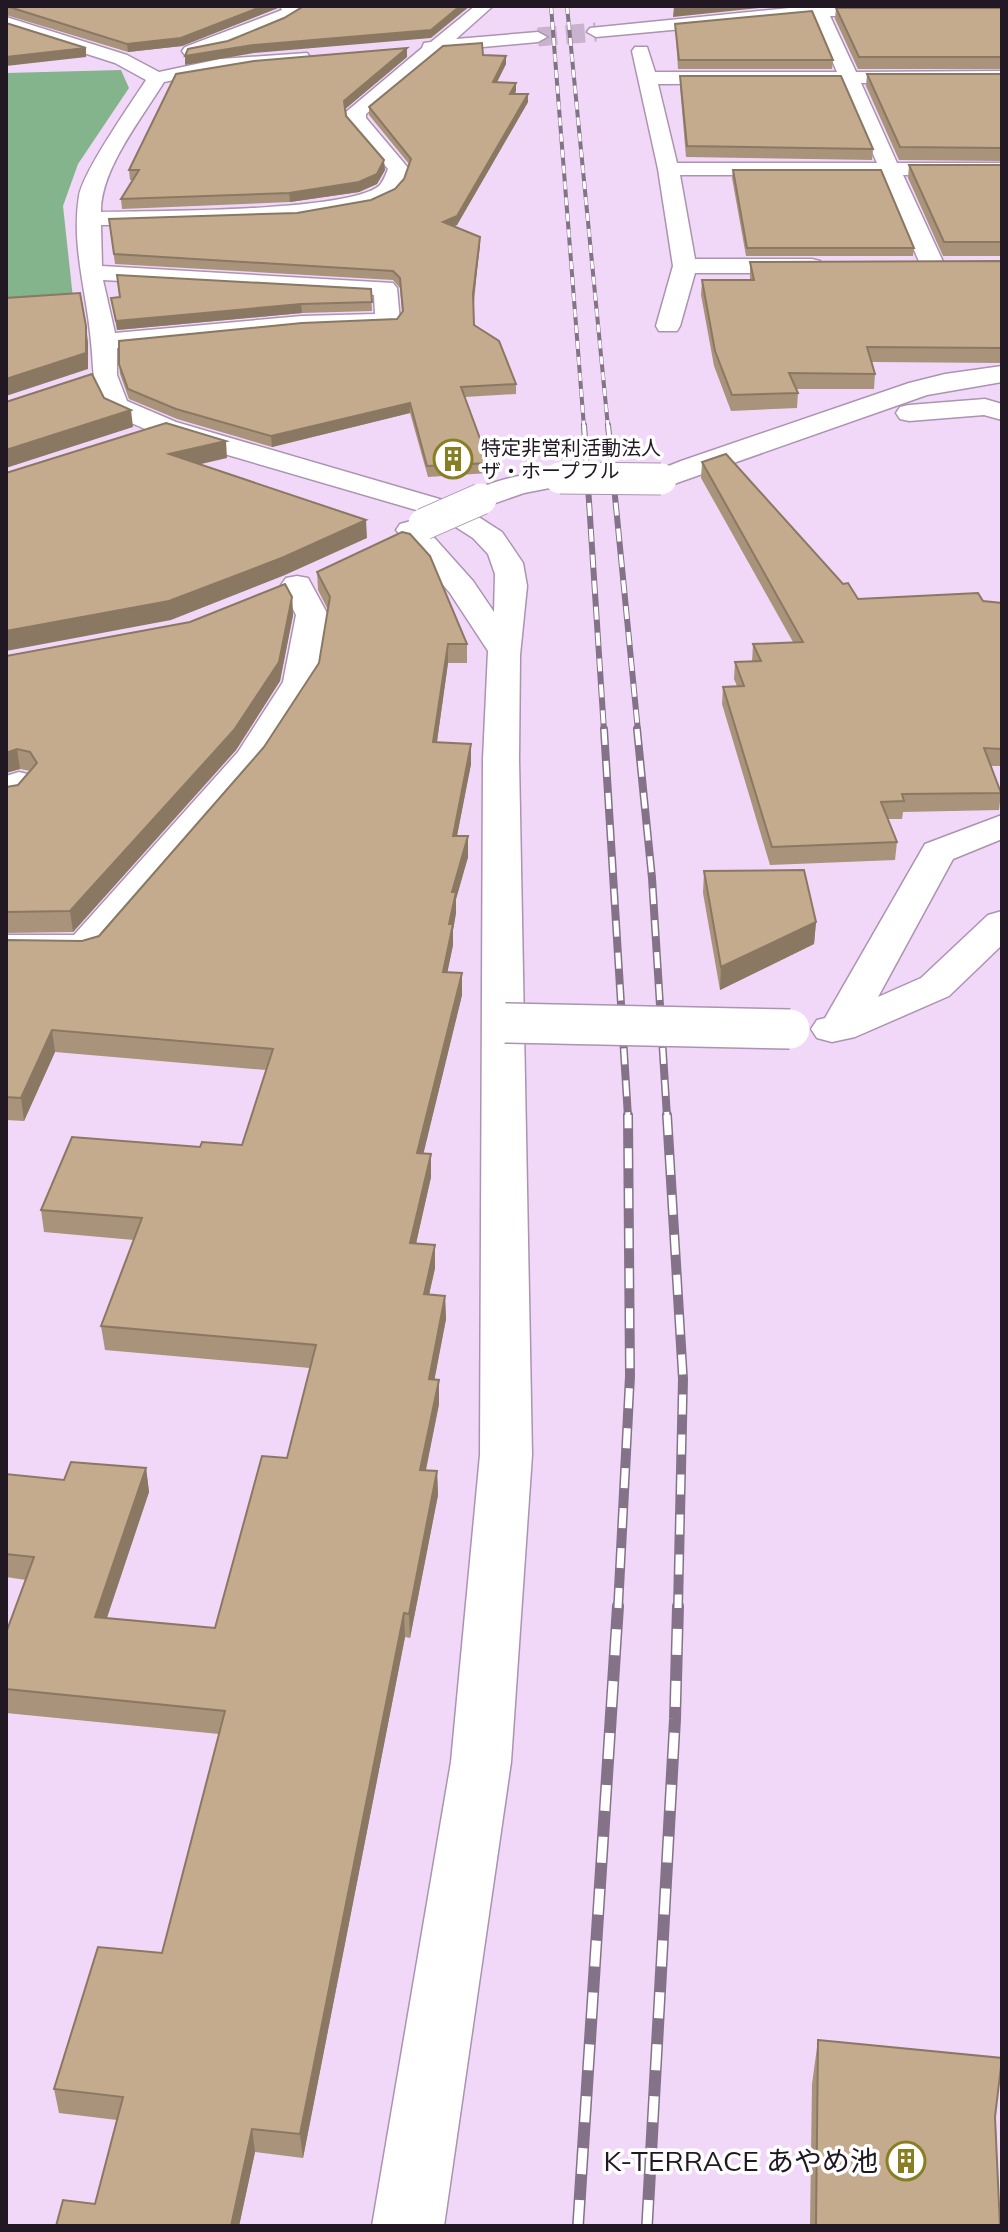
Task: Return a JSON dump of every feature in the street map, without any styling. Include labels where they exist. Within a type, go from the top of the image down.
[{"type":"street","points":[[16,6],[6,22],[115,57],[161,68],[315,56]]},
{"type":"street","points":[[288,6],[296,10],[161,68],[115,145],[90,194],[94,367],[116,406],[166,428],[450,511],[477,526],[497,544],[509,565],[511,596],[504,651],[501,759],[505,1023],[505,1470],[481,1762],[408,2226]]},
{"type":"street","points":[[90,219],[297,211],[361,200],[387,191],[399,169],[356,119],[356,112],[405,68],[485,6]]},
{"type":"street","points":[[630,6],[668,169],[685,266],[668,326]]},
{"type":"street","points":[[818,9],[933,266]]},
{"type":"street","points":[[596,32],[818,9],[991,10]]},
{"type":"street","points":[[991,10],[983,15],[996,34]]},
{"type":"street","points":[[407,49],[538,37]]},
{"type":"street","points":[[648,78],[1002,77]]},
{"type":"street","points":[[668,169],[1002,169]]},
{"type":"street","points":[[685,266],[840,266]]},
{"type":"street","points":[[902,266],[961,266]]},
{"type":"street","points":[[90,272],[385,288],[388,321],[302,323],[94,367]]},
{"type":"street","points":[[383,544],[518,485],[560,478],[661,479],[704,460],[784,436],[914,390],[978,375],[1002,374]]},
{"type":"street","points":[[829,418],[985,407],[1002,412]]},
{"type":"street","points":[[124,442],[166,428]]},
{"type":"street","points":[[418,527],[504,651]]},
{"type":"street","points":[[6,947],[85,947],[251,758],[300,682],[312,615],[297,584]]},
{"type":"street","points":[[840,1028],[938,852],[1002,826]]},
{"type":"street","points":[[505,1023],[840,1028],[935,987],[1002,923]]},
{"type":"green space","points":[[121,70],[129,88],[78,164],[63,206],[73,298],[6,305],[6,73]]},
{"type":"building","points":[[6,6],[263,6],[181,38],[127,44]]},
{"type":"building","points":[[304,6],[460,6],[431,30],[253,45],[185,56],[188,49],[228,41],[284,18]]},
{"type":"building","points":[[836,8],[1002,8],[1002,57],[859,57]]},
{"type":"building","points":[[812,11],[833,60],[679,60],[675,24]]},
{"type":"building","points":[[6,23],[86,48],[6,57]]},
{"type":"building","points":[[482,43],[483,55],[506,56],[493,82],[516,83],[510,94],[528,94],[457,216],[443,222],[480,237],[473,294],[474,325],[499,341],[516,384],[461,387],[489,463],[427,466],[410,403],[271,436],[176,409],[128,389],[119,364],[119,341],[302,323],[397,319],[403,311],[400,278],[393,271],[114,254],[109,219],[297,213],[371,200],[395,189],[404,179],[411,159],[369,107],[443,46]]},
{"type":"building","points":[[407,48],[344,101],[346,116],[384,160],[377,174],[359,182],[289,193],[121,199],[139,170],[129,170],[176,74],[254,61]]},
{"type":"building","points":[[867,74],[1002,74],[1002,148],[900,147]]},
{"type":"building","points":[[680,76],[841,76],[873,149],[687,146]]},
{"type":"building","points":[[909,165],[1002,165],[1002,242],[944,242]]},
{"type":"building","points":[[733,170],[881,170],[914,248],[747,248]]},
{"type":"building","points":[[1002,261],[1002,348],[867,347],[875,374],[789,373],[798,393],[732,395],[715,351],[702,280],[754,280],[750,262]]},
{"type":"building","points":[[117,275],[371,289],[372,302],[301,304],[116,321],[111,298],[120,297]]},
{"type":"building","points":[[80,293],[86,326],[86,353],[6,379],[6,298]]},
{"type":"building","points":[[92,374],[104,398],[131,410],[6,450],[6,402]]},
{"type":"building","points":[[166,423],[226,441],[169,454],[366,520],[284,557],[169,601],[6,631],[6,473]]},
{"type":"building","points":[[726,454],[843,584],[848,583],[858,599],[978,593],[983,601],[1002,603],[1002,749],[984,748],[1001,793],[902,794],[904,801],[881,802],[897,842],[772,847],[723,687],[744,686],[735,662],[761,661],[753,644],[803,642],[702,462]]},
{"type":"building","points":[[402,532],[410,534],[430,556],[467,644],[448,644],[433,742],[471,744],[453,836],[468,836],[452,892],[456,892],[449,924],[453,924],[443,972],[462,973],[417,1153],[431,1154],[410,1243],[435,1245],[424,1294],[445,1296],[429,1379],[439,1380],[420,1470],[437,1471],[409,1614],[404,1613],[300,2134],[252,2129],[231,2226],[56,2226],[63,2200],[95,2204],[123,2097],[54,2089],[98,1947],[162,1953],[225,1711],[6,1689],[6,1633],[34,1557],[6,1554],[6,1474],[64,1480],[71,1462],[146,1468],[95,1617],[215,1628],[262,1456],[287,1458],[316,1345],[101,1326],[142,1218],[41,1210],[72,1137],[200,1147],[202,1142],[242,1145],[273,1049],[52,1030],[21,1098],[6,1097],[6,940],[82,941],[99,936],[264,747],[319,663],[330,597],[317,572]]},
{"type":"building","points":[[285,584],[292,597],[279,662],[234,730],[70,911],[6,912],[6,787],[18,785],[37,763],[30,752],[17,749],[6,753],[6,656],[190,622]]},
{"type":"building","points":[[804,870],[816,922],[721,967],[704,871]]},
{"type":"building","name":"K-TERRACE あやめ池","points":[[818,2040],[1002,2058],[995,2117],[1000,2226],[816,2226]]},
{"type":"tunnel","points":[[538,37],[596,32]]},
{"type":"railway","points":[[551,6],[584,427]]},
{"type":"railway","points":[[567,6],[608,427]]},
{"type":"railway","points":[[584,425],[604,731]]},
{"type":"railway","points":[[608,425],[638,731]]},
{"type":"railway","points":[[604,729],[628,1117]]},
{"type":"railway","points":[[637,729],[652,878],[667,1117]]},
{"type":"railway","points":[[618,1608],[630,1376],[628,1115]]},
{"type":"railway","points":[[667,1115],[683,1379],[678,1608]]},
{"type":"railway","points":[[578,2226],[618,1606]]},
{"type":"railway","points":[[647,2226],[675,1719],[678,1606]]},
{"type":"place","name":"特定非営利活動法人 ザ・ホープフル","points":[[453,459]]},
{"type":"place","name":"K-TERRACE あやめ池","points":[[906,2161]]}]
